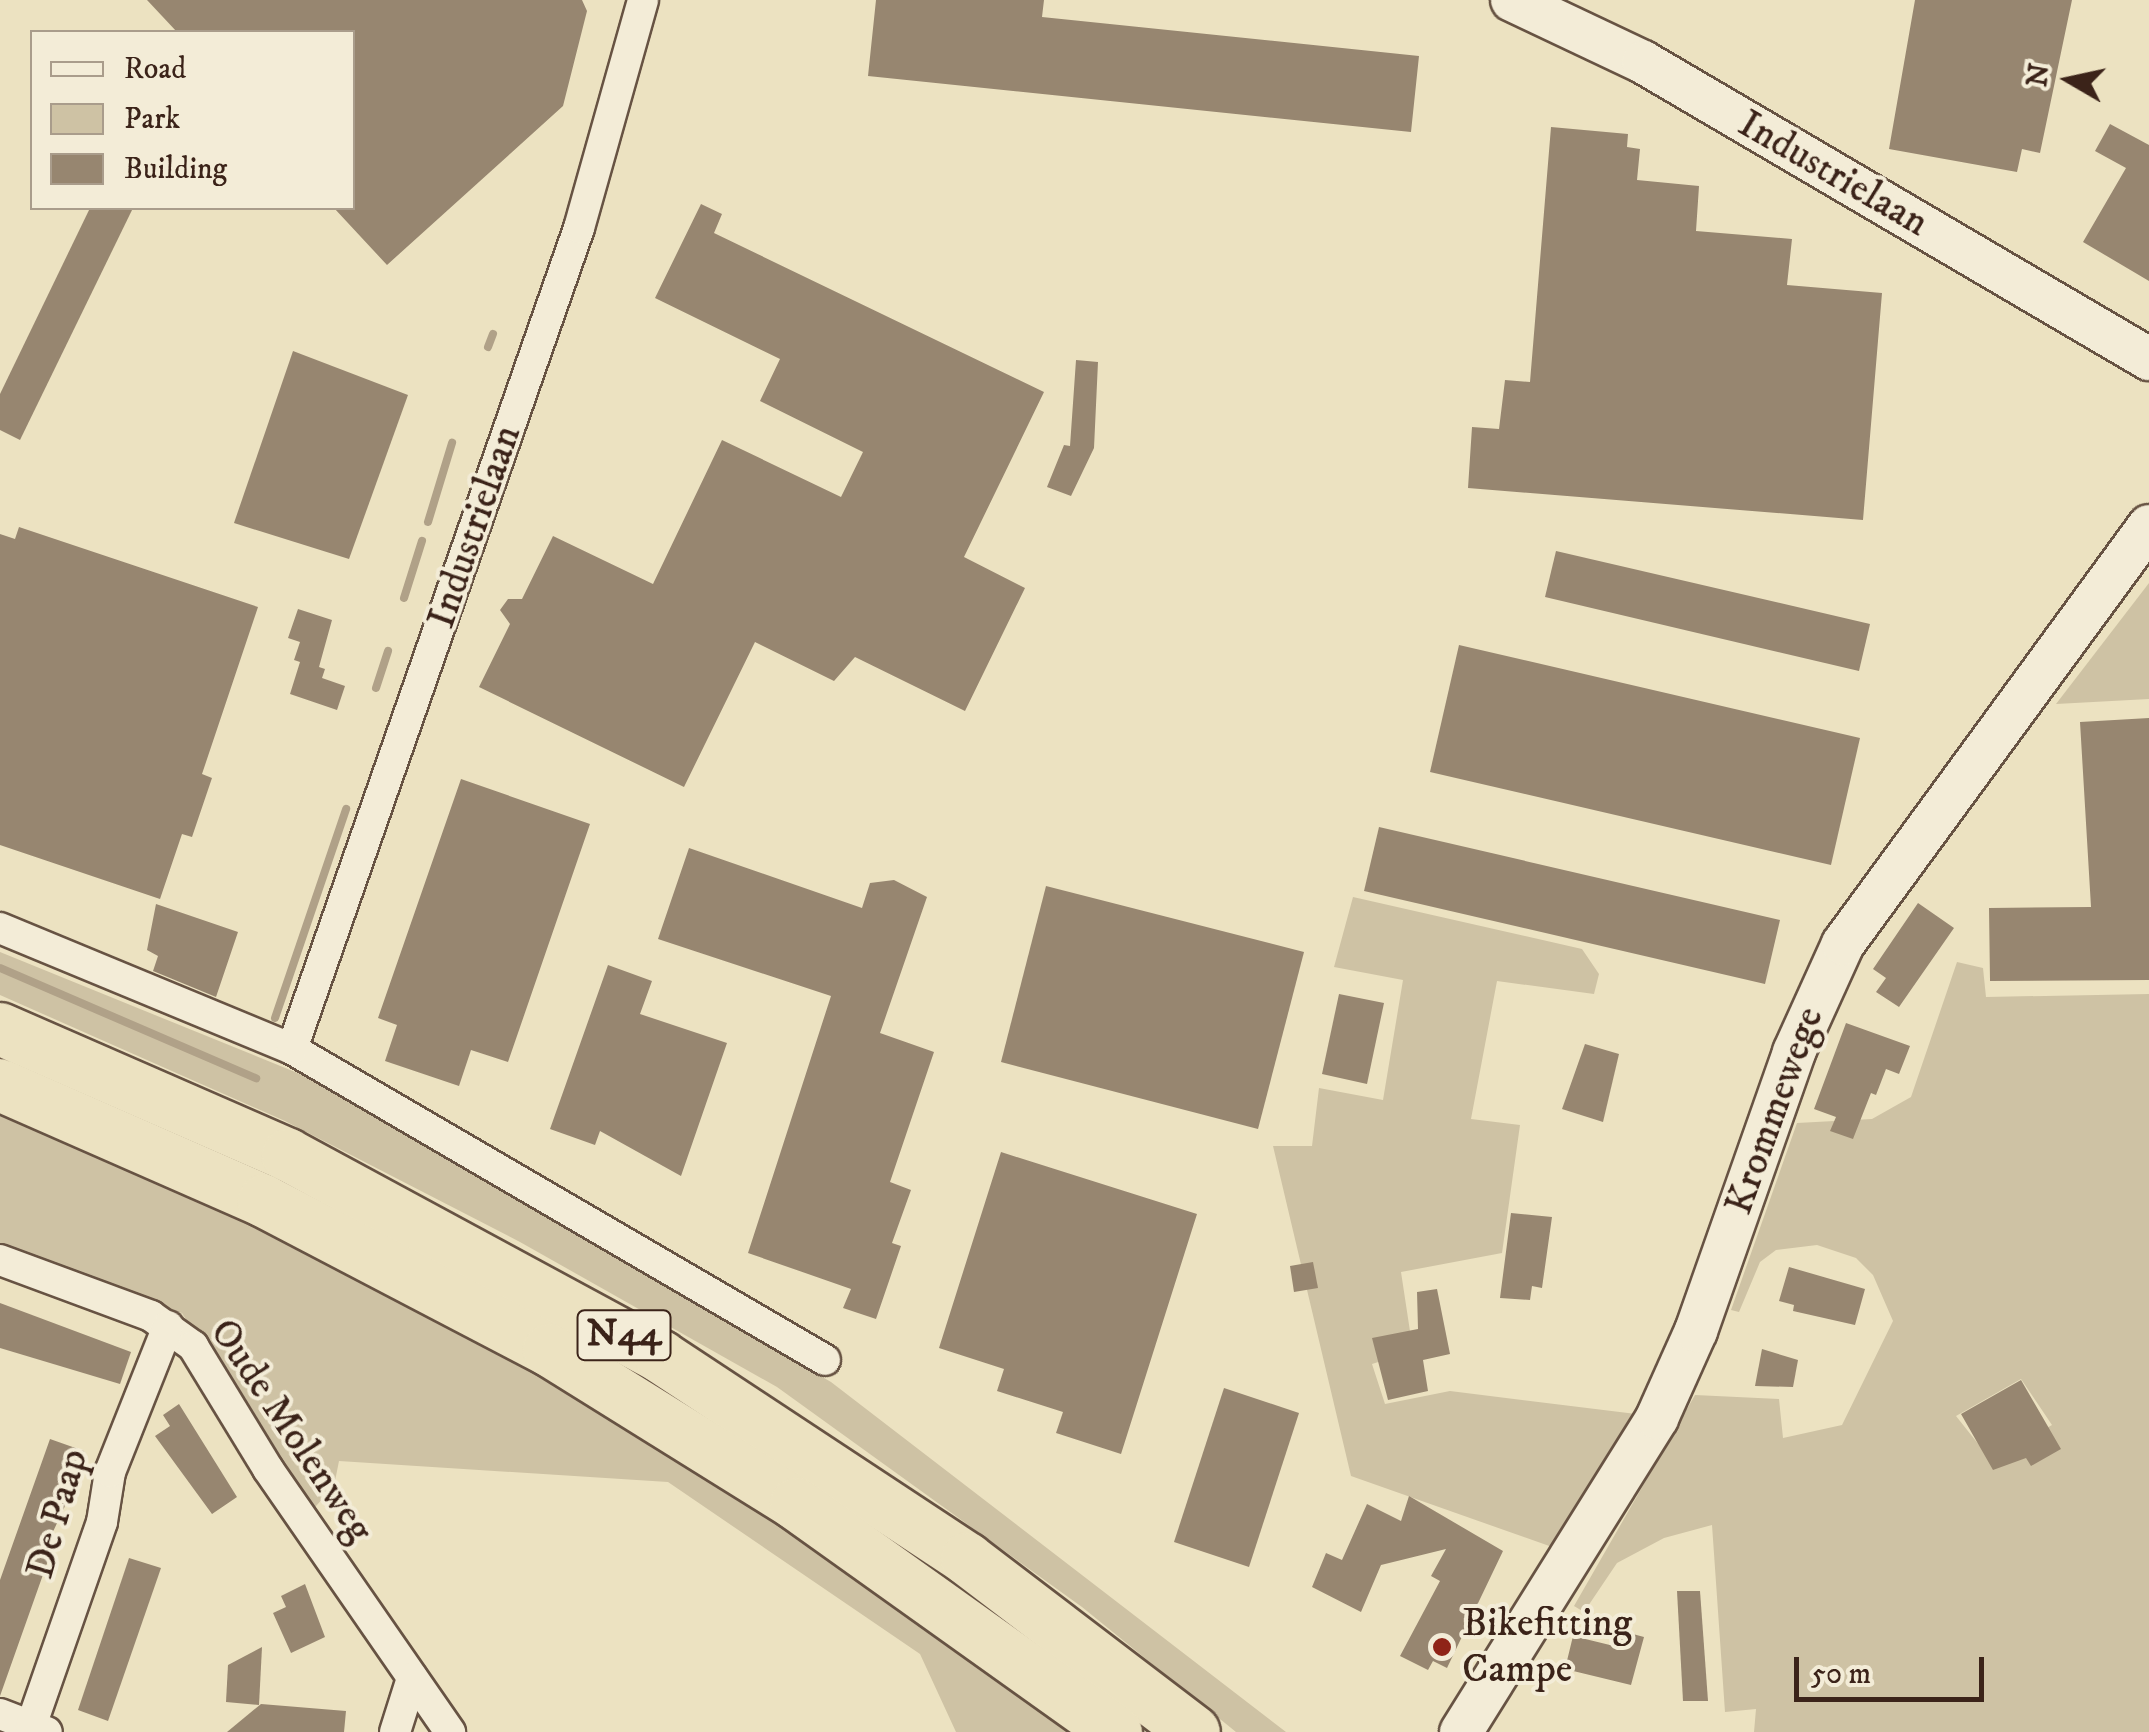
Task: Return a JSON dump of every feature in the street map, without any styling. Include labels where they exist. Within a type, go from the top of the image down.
[{"type":"highway","name":"N44","points":[[0,1029],[288,1155],[662,1358],[966,1558],[1194,1732]]},
{"type":"highway","name":"N44","points":[[0,1084],[264,1201],[549,1350],[796,1504],[1116,1732]]},
{"type":"street","name":"Industrielaan","points":[[292,1049],[579,228],[643,0]]},
{"type":"street","name":"Industrielaan","points":[[1512,0],[1642,62],[2149,359]]},
{"type":"street","name":"Krommewege","points":[[1461,1732],[1657,1418],[1696,1331],[1794,1052],[1843,944],[2149,526]]},
{"type":"street","points":[[0,928],[292,1049],[824,1360]]},
{"type":"street","name":"Oude Molenweg","points":[[0,1260],[168,1326],[193,1346],[268,1470],[450,1732]]},
{"type":"street","name":"De Paap","points":[[0,1714],[39,1729],[102,1522],[110,1472],[168,1326]]},
{"type":"street","points":[[396,1732],[412,1678]]},
{"type":"green space","points":[[2149,583],[2149,699],[2056,704]]},
{"type":"green space","points":[[1353,897],[1582,949],[1599,974],[1594,994],[1497,981],[1471,1119],[1520,1125],[1502,1253],[1401,1272],[1413,1351],[1372,1364],[1385,1404],[1450,1391],[1636,1414],[1555,1548],[1351,1476],[1273,1146],[1312,1146],[1319,1088],[1383,1100],[1403,980],[1334,967]]},
{"type":"green space","points":[[0,952],[300,1074],[831,1382],[1286,1732],[1236,1732],[1082,1607],[777,1387],[520,1242],[285,1121],[0,995]]},
{"type":"green space","points":[[1957,962],[1983,968],[1986,997],[2149,994],[2149,1732],[1754,1732],[1756,1709],[1725,1712],[1712,1525],[1664,1538],[1617,1563],[1584,1612],[1574,1606],[1695,1395],[1779,1399],[1783,1438],[1842,1425],[1893,1321],[1873,1275],[1856,1258],[1817,1245],[1776,1250],[1760,1262],[1739,1312],[1731,1310],[1797,1123],[1872,1119],[1911,1097]],"holes":[[[2021,1379],[2052,1425],[1991,1460],[1956,1416]]]},
{"type":"green space","points":[[0,1114],[273,1230],[646,1431],[897,1597],[1070,1732],[956,1732],[920,1654],[668,1482],[339,1461],[334,1486],[308,1515],[182,1313],[0,1250]]},
{"type":"building","points":[[147,0],[582,0],[587,11],[563,106],[387,265],[336,210],[355,210],[355,30],[175,30]]},
{"type":"building","points":[[876,0],[1044,0],[1042,17],[1419,56],[1411,132],[868,76]]},
{"type":"building","points":[[1915,0],[2072,0],[2040,153],[2022,149],[2017,172],[1889,149]]},
{"type":"building","points":[[2110,124],[2149,145],[2149,281],[2083,242],[2126,168],[2095,151]]},
{"type":"building","points":[[1551,127],[1628,134],[1627,147],[1640,149],[1637,180],[1699,186],[1696,231],[1792,239],[1787,285],[1882,293],[1863,520],[1468,488],[1472,427],[1499,429],[1505,380],[1530,382]]},
{"type":"building","points":[[701,204],[722,214],[714,233],[1044,392],[964,557],[1025,588],[965,711],[855,657],[834,681],[755,642],[684,787],[479,687],[510,624],[500,610],[508,599],[522,599],[553,536],[653,584],[722,440],[841,497],[863,452],[760,401],[780,359],[655,298]]},
{"type":"building","points":[[89,210],[132,210],[20,440],[0,430],[0,394]]},
{"type":"building","points":[[293,351],[408,395],[349,559],[234,523]]},
{"type":"building","points":[[1076,360],[1098,362],[1094,448],[1071,496],[1047,487],[1064,445],[1070,446]]},
{"type":"building","points":[[19,527],[258,607],[202,774],[212,778],[192,837],[182,834],[160,899],[0,845],[0,534],[15,539]]},
{"type":"building","points":[[1556,551],[1870,624],[1859,671],[1545,597]]},
{"type":"building","points":[[298,609],[332,620],[319,667],[325,669],[322,678],[345,686],[337,710],[290,694],[300,662],[294,660],[300,642],[288,638]]},
{"type":"building","points":[[1459,645],[1860,738],[1831,865],[1430,772]]},
{"type":"building","points":[[2149,718],[2149,980],[1990,981],[1989,908],[2091,907],[2080,722]]},
{"type":"building","points":[[461,779],[590,824],[508,1062],[471,1050],[459,1086],[385,1061],[397,1025],[378,1018]]},
{"type":"building","points":[[1379,827],[1780,920],[1765,984],[1364,891]]},
{"type":"building","points":[[689,848],[862,908],[870,883],[894,880],[927,897],[880,1033],[934,1052],[890,1182],[911,1190],[892,1243],[901,1246],[876,1319],[843,1308],[851,1289],[748,1253],[831,996],[658,939]]},
{"type":"building","points":[[1046,886],[1304,952],[1258,1129],[1001,1062]]},
{"type":"building","points":[[1918,903],[1954,928],[1899,1007],[1876,992],[1886,978],[1873,969]]},
{"type":"building","points":[[156,904],[238,932],[216,997],[153,971],[158,956],[147,950]]},
{"type":"building","points":[[608,965],[652,981],[640,1014],[727,1043],[681,1176],[600,1131],[595,1145],[550,1129]]},
{"type":"building","points":[[1339,994],[1384,1003],[1367,1084],[1322,1074]]},
{"type":"building","points":[[1846,1023],[1910,1046],[1899,1074],[1886,1069],[1876,1095],[1871,1093],[1853,1139],[1830,1131],[1836,1117],[1814,1109]]},
{"type":"building","points":[[1585,1044],[1619,1054],[1603,1122],[1562,1109]]},
{"type":"building","points":[[1001,1152],[1197,1214],[1121,1454],[1056,1433],[1063,1412],[997,1391],[1004,1369],[939,1348]]},
{"type":"building","points":[[1511,1213],[1552,1217],[1542,1288],[1532,1286],[1530,1300],[1500,1298]]},
{"type":"building","points":[[1313,1262],[1318,1288],[1294,1292],[1290,1266]]},
{"type":"building","points":[[1789,1267],[1865,1289],[1855,1325],[1793,1311],[1794,1305],[1779,1301]]},
{"type":"building","points":[[1437,1289],[1450,1354],[1423,1360],[1428,1391],[1388,1400],[1372,1338],[1418,1329],[1417,1292]]},
{"type":"building","points":[[0,1303],[131,1352],[120,1384],[0,1348]]},
{"type":"building","points":[[1762,1349],[1798,1360],[1793,1387],[1755,1386]]},
{"type":"building","points":[[2021,1380],[2061,1449],[2031,1466],[2026,1458],[1993,1470],[1961,1414]]},
{"type":"building","points":[[1224,1388],[1299,1413],[1249,1567],[1174,1542]]},
{"type":"building","points":[[179,1404],[237,1497],[212,1514],[155,1436],[170,1426],[163,1415]]},
{"type":"building","points":[[50,1439],[84,1451],[86,1461],[51,1536],[56,1538],[0,1696],[0,1580]]},
{"type":"building","points":[[1409,1496],[1503,1551],[1447,1668],[1433,1661],[1428,1670],[1400,1656],[1440,1581],[1431,1576],[1446,1549],[1381,1565],[1361,1612],[1312,1587],[1326,1553],[1342,1560],[1367,1504],[1401,1521]]},
{"type":"building","points":[[129,1558],[161,1568],[108,1721],[78,1710]]},
{"type":"building","points":[[305,1584],[325,1637],[291,1653],[273,1613],[286,1607],[281,1596]]},
{"type":"building","points":[[1677,1591],[1700,1591],[1708,1701],[1683,1701]]},
{"type":"building","points":[[1618,1630],[1644,1637],[1631,1685],[1565,1669],[1573,1636],[1614,1646]]},
{"type":"building","points":[[262,1647],[259,1705],[226,1702],[228,1665]]},
{"type":"building","points":[[261,1704],[346,1711],[344,1732],[227,1732]]},
{"type":"waterway","points":[[488,347],[493,334]]},
{"type":"waterway","points":[[428,522],[452,443]]},
{"type":"waterway","points":[[404,598],[422,541]]},
{"type":"waterway","points":[[376,688],[388,651]]},
{"type":"waterway","points":[[275,1018],[346,809]]},
{"type":"waterway","points":[[0,968],[256,1078]]},
{"type":"place","name":"Bikefitting Campe","points":[[1442,1647]]}]
